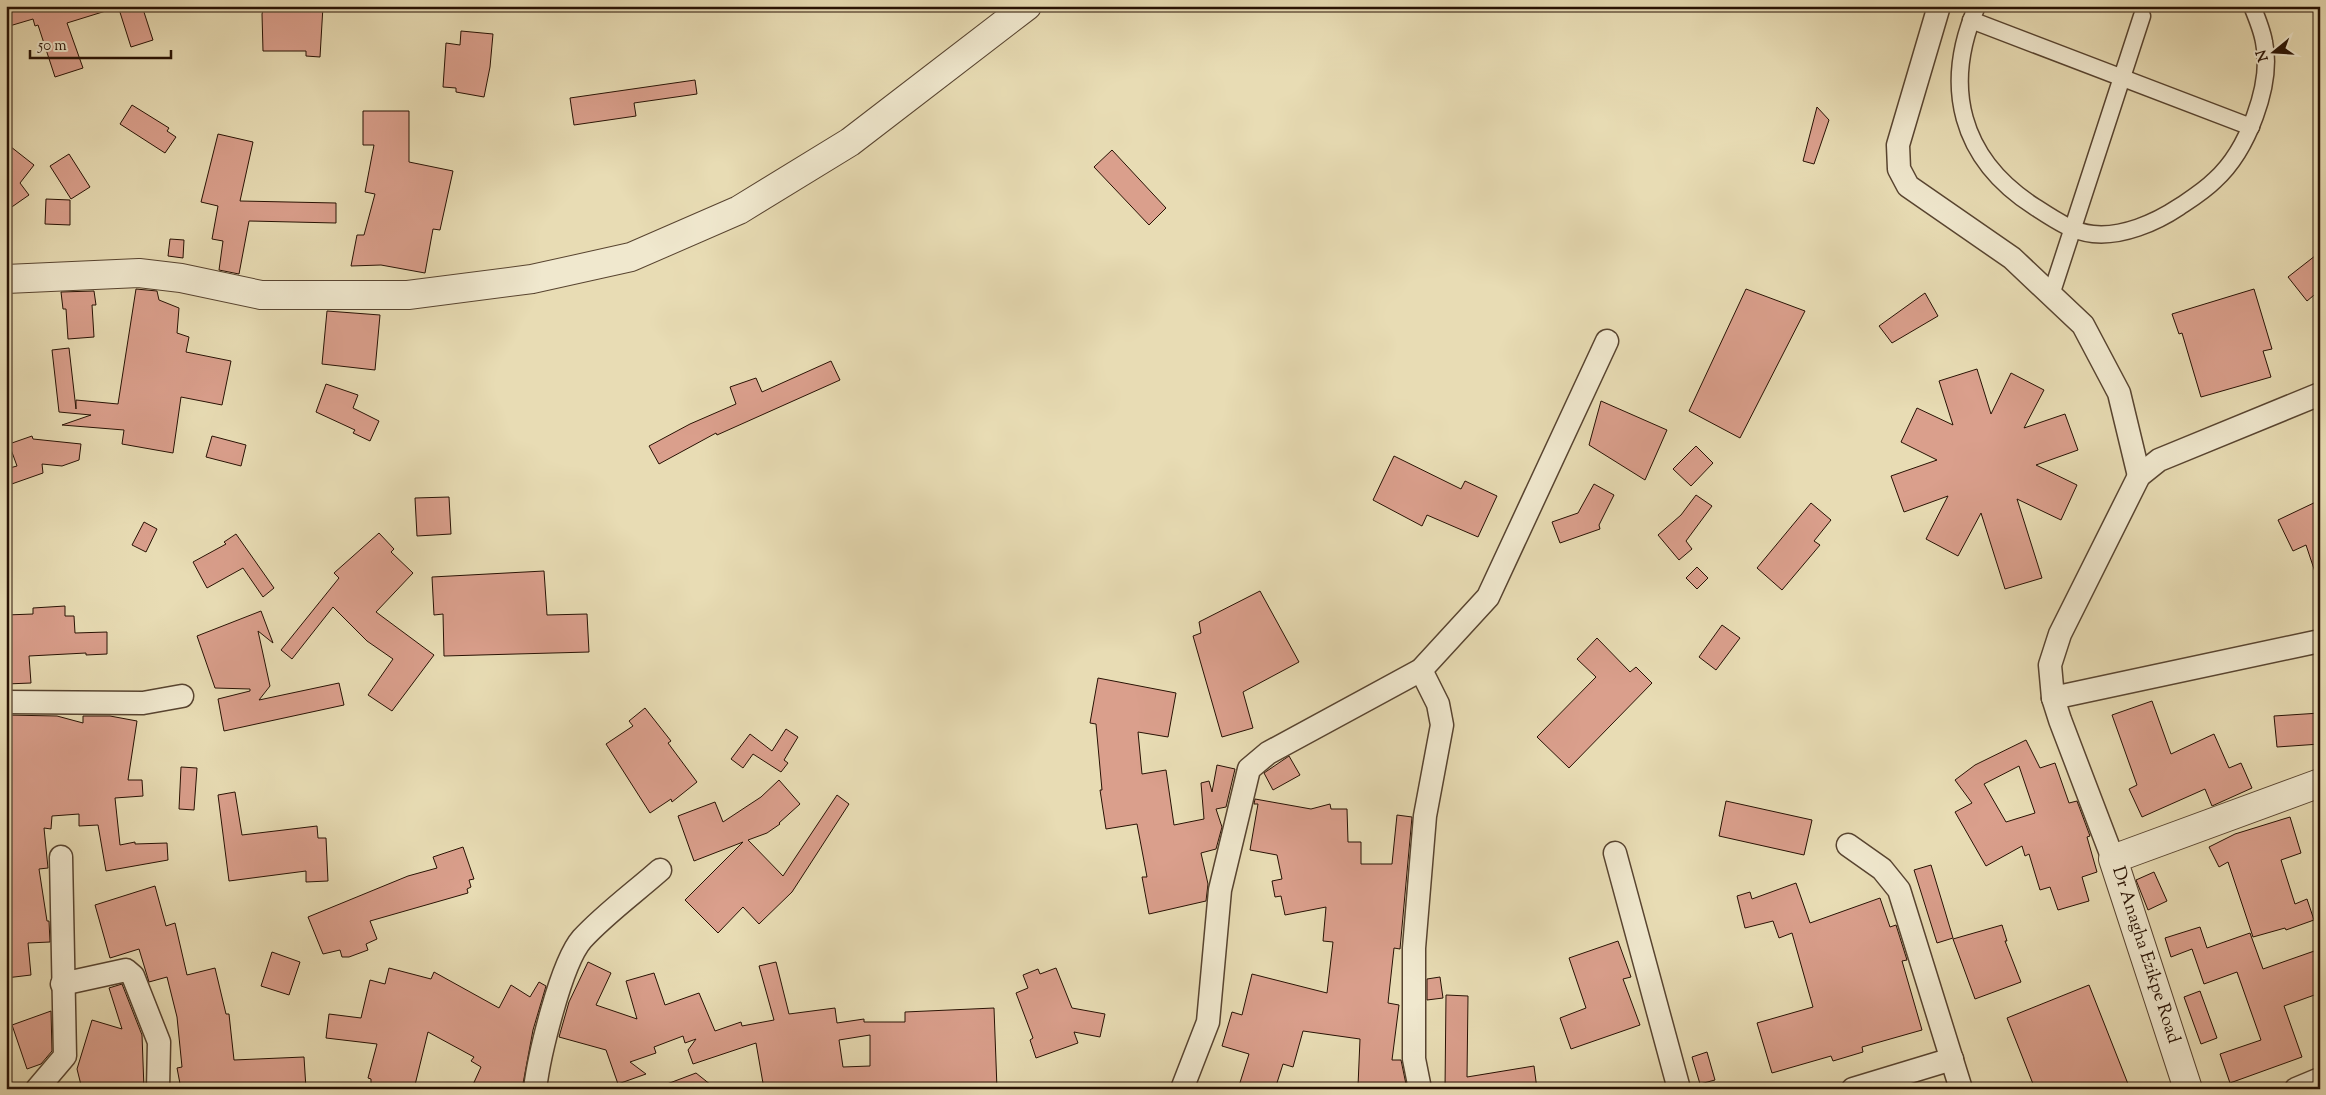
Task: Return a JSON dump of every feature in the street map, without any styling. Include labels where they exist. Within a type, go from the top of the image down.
[{"type":"street","points":[[6,279],[139,273],[181,278],[261,295],[408,295],[532,279],[631,257],[739,210],[850,142],[1026,6]]},
{"type":"street","points":[[1939,6],[1898,145],[1899,169],[1908,186],[2012,258],[2083,324],[2119,393],[2139,476]]},
{"type":"street","points":[[2251,127],[2122,78],[1974,13],[1963,50],[1959,86],[1961,108],[1977,151],[1993,172],[2023,199],[2058,222],[2074,228],[2093,234],[2122,231],[2166,216],[2216,180],[2239,151],[2251,127],[2259,104],[2265,64],[2265,44],[2252,6]]},
{"type":"street","points":[[2051,295],[2142,16]]},
{"type":"street","points":[[1182,1089],[1208,1022],[1220,890],[1249,769],[1268,753],[1421,670],[1488,596],[1607,341]]},
{"type":"street","points":[[2113,859],[2053,698],[2050,665],[2060,634],[2139,476],[2158,460],[2320,394]]},
{"type":"street","points":[[2053,698],[2320,641]]},
{"type":"street","points":[[1420,1089],[1414,1059],[1414,948],[1425,816],[1442,725],[1438,704],[1421,670]]},
{"type":"street","points":[[6,702],[143,703],[182,696]]},
{"type":"street","name":"Dr Anagha Ezikpe Road","points":[[2188,1089],[2113,859],[2320,782]]},
{"type":"street","points":[[1848,845],[1882,869],[1899,890],[1961,1089]]},
{"type":"street","points":[[1615,853],[1679,1089]]},
{"type":"street","points":[[37,1089],[65,1056],[62,984],[61,857]]},
{"type":"street","points":[[535,1089],[548,1024],[568,967],[581,941],[660,870]]},
{"type":"street","points":[[62,984],[126,970],[133,976],[159,1042],[158,1089]]},
{"type":"street","points":[[1853,1089],[1952,1059]]},
{"type":"street","points":[[2296,1089],[2320,1079]]},
{"type":"building","points":[[6,6],[108,6],[109,10],[67,23],[83,68],[55,77],[38,25],[35,26],[33,19],[6,27]]},
{"type":"building","points":[[118,6],[142,6],[153,40],[131,47]]},
{"type":"building","points":[[264,6],[323,6],[320,57],[306,56],[306,51],[263,51],[262,14]]},
{"type":"building","points":[[461,31],[493,34],[490,67],[484,97],[456,92],[456,88],[443,87],[446,43],[460,45]]},
{"type":"building","points":[[695,80],[697,94],[634,103],[636,116],[574,125],[570,98]]},
{"type":"building","points":[[132,105],[169,128],[167,131],[176,137],[165,153],[120,124]]},
{"type":"building","points":[[1817,107],[1829,120],[1814,164],[1803,161]]},
{"type":"building","points":[[363,111],[409,111],[409,162],[453,171],[440,230],[433,229],[425,273],[381,265],[351,266],[357,235],[364,235],[375,194],[365,192],[374,145],[363,145]]},
{"type":"building","points":[[218,134],[253,142],[240,201],[336,203],[336,223],[249,221],[239,274],[219,270],[223,241],[212,239],[218,206],[201,202]]},
{"type":"building","points":[[6,143],[34,165],[20,183],[29,195],[6,211]]},
{"type":"building","points":[[1112,150],[1166,208],[1149,225],[1094,167]]},
{"type":"building","points":[[69,154],[90,187],[71,199],[50,166]]},
{"type":"building","points":[[46,199],[70,200],[70,225],[45,224]]},
{"type":"building","points":[[170,239],[184,240],[183,258],[168,256]]},
{"type":"building","points":[[2320,252],[2320,290],[2307,301],[2288,277]]},
{"type":"building","points":[[136,289],[157,291],[159,300],[179,308],[177,333],[189,337],[186,352],[231,361],[222,405],[181,397],[173,453],[122,444],[124,430],[62,425],[91,415],[59,412],[52,350],[69,348],[76,409],[76,400],[118,404]]},
{"type":"building","points":[[1746,289],[1805,311],[1740,438],[1689,411]]},
{"type":"building","points":[[2254,289],[2272,349],[2263,351],[2271,377],[2201,397],[2182,333],[2179,334],[2172,314]]},
{"type":"building","points":[[94,291],[96,305],[92,305],[94,337],[68,339],[66,309],[63,309],[61,292]]},
{"type":"building","points":[[1925,293],[1938,316],[1892,343],[1879,326]]},
{"type":"building","points":[[327,311],[380,315],[375,370],[322,364]]},
{"type":"building","points":[[831,361],[840,380],[717,435],[716,433],[659,464],[649,446],[690,424],[736,404],[730,387],[756,378],[762,392]]},
{"type":"building","points":[[1977,369],[1991,414],[2011,373],[2044,390],[2024,428],[2065,414],[2078,450],[2036,465],[2077,485],[2061,520],[2017,499],[2042,578],[2005,589],[1981,513],[1958,556],[1926,539],[1948,496],[1904,512],[1891,476],[1937,460],[1901,442],[1917,408],[1953,425],[1939,381]]},
{"type":"building","points":[[326,384],[358,395],[353,408],[379,421],[370,441],[353,433],[355,430],[316,412]]},
{"type":"building","points":[[1601,401],[1667,430],[1645,480],[1589,445]]},
{"type":"building","points":[[32,436],[33,439],[81,444],[79,460],[62,466],[42,464],[43,473],[6,486],[6,469],[17,466],[9,444]]},
{"type":"building","points":[[212,436],[246,445],[241,466],[206,457]]},
{"type":"building","points":[[1696,446],[1713,463],[1691,486],[1673,469]]},
{"type":"building","points":[[1394,456],[1461,489],[1465,481],[1497,496],[1478,537],[1427,515],[1422,526],[1373,500]]},
{"type":"building","points":[[1594,484],[1614,495],[1599,525],[1600,529],[1560,543],[1552,522],[1578,513]]},
{"type":"building","points":[[1696,495],[1712,506],[1686,541],[1692,549],[1679,560],[1658,535],[1681,515]]},
{"type":"building","points":[[449,497],[451,534],[417,536],[415,498]]},
{"type":"building","points":[[2320,500],[2320,578],[2317,578],[2306,545],[2293,551],[2278,520]]},
{"type":"building","points":[[1811,503],[1831,520],[1814,541],[1820,545],[1782,590],[1757,568]]},
{"type":"building","points":[[144,522],[157,529],[146,552],[132,545]]},
{"type":"building","points":[[379,533],[394,549],[391,552],[413,573],[376,612],[434,655],[392,711],[368,695],[393,659],[367,641],[333,607],[292,659],[281,650],[339,578],[334,573]]},
{"type":"building","points":[[236,534],[274,588],[263,597],[243,568],[207,588],[193,562],[226,544],[224,542]]},
{"type":"building","points":[[1697,567],[1708,578],[1697,589],[1686,578]]},
{"type":"building","points":[[544,571],[547,615],[587,614],[589,652],[444,656],[443,614],[434,615],[432,577]]},
{"type":"building","points":[[1260,591],[1299,662],[1243,692],[1253,728],[1222,737],[1193,636],[1201,633],[1199,622]]},
{"type":"building","points":[[65,606],[65,616],[74,616],[75,633],[107,632],[107,654],[86,655],[86,653],[29,656],[31,683],[6,684],[6,615],[33,614],[33,608]]},
{"type":"building","points":[[261,611],[273,643],[258,631],[270,686],[259,700],[339,683],[344,705],[224,731],[218,699],[250,691],[250,689],[215,688],[197,636]]},
{"type":"building","points":[[1722,625],[1740,638],[1716,670],[1699,657]]},
{"type":"building","points":[[1597,638],[1630,672],[1636,667],[1652,683],[1569,768],[1537,737],[1596,677],[1577,659]]},
{"type":"building","points":[[1098,678],[1176,693],[1168,737],[1138,732],[1142,774],[1166,770],[1174,825],[1204,819],[1201,783],[1209,781],[1212,792],[1217,765],[1235,769],[1226,807],[1216,809],[1222,827],[1216,849],[1201,853],[1208,884],[1206,901],[1149,914],[1142,877],[1147,877],[1137,824],[1106,829],[1100,790],[1102,790],[1096,724],[1090,723]]},
{"type":"building","points":[[2152,701],[2171,754],[2214,734],[2229,768],[2241,763],[2252,788],[2212,806],[2205,789],[2142,817],[2129,789],[2137,785],[2112,715]]},
{"type":"building","points":[[645,708],[671,741],[668,743],[697,782],[672,802],[671,799],[650,813],[606,744],[633,726],[629,721]]},
{"type":"building","points":[[2320,713],[2320,744],[2277,747],[2274,716]]},
{"type":"building","points":[[6,715],[57,716],[83,723],[83,716],[110,716],[137,721],[128,780],[142,780],[143,796],[115,798],[120,845],[135,842],[135,844],[167,843],[168,860],[106,871],[98,825],[79,826],[79,814],[52,816],[51,829],[44,828],[48,868],[39,869],[47,921],[49,921],[50,942],[28,943],[31,975],[6,978]]},
{"type":"building","points":[[786,729],[798,737],[784,760],[788,763],[781,772],[753,754],[743,768],[731,759],[750,734],[772,751]]},
{"type":"building","points":[[2026,740],[2040,768],[2055,763],[2069,803],[2077,801],[2090,836],[2087,837],[2097,872],[2082,877],[2089,901],[2058,910],[2050,887],[2040,890],[2029,854],[2025,856],[2022,846],[1986,866],[1955,812],[1972,803],[1955,780],[1975,765]],"holes":[[[2019,766],[2035,813],[2006,822],[1984,784]]]},
{"type":"building","points":[[1289,756],[1300,775],[1273,790],[1264,773]]},
{"type":"building","points":[[181,767],[197,768],[194,810],[179,809]]},
{"type":"building","points":[[779,780],[800,804],[780,824],[767,833],[748,840],[783,876],[837,795],[849,804],[792,892],[759,924],[743,907],[718,933],[685,900],[743,842],[694,861],[678,816],[715,802],[723,822],[761,797]]},
{"type":"building","points":[[235,792],[242,835],[317,826],[318,838],[326,838],[328,881],[306,882],[306,871],[229,881],[218,795]]},
{"type":"building","points":[[1255,799],[1311,809],[1330,804],[1331,809],[1347,809],[1348,842],[1361,842],[1361,864],[1392,864],[1397,815],[1412,817],[1400,949],[1394,948],[1388,1003],[1399,1005],[1392,1060],[1401,1060],[1407,1089],[1358,1086],[1360,1039],[1303,1031],[1293,1067],[1283,1064],[1275,1089],[1238,1089],[1249,1054],[1222,1046],[1232,1012],[1242,1015],[1252,974],[1327,993],[1333,942],[1323,941],[1326,907],[1285,915],[1281,896],[1275,897],[1272,881],[1282,879],[1277,855],[1250,850],[1258,804],[1254,804]]},
{"type":"building","points":[[1726,801],[1812,820],[1804,855],[1719,836]]},
{"type":"building","points":[[2290,817],[2301,853],[2281,860],[2295,904],[2307,899],[2314,920],[2286,930],[2285,928],[2253,937],[2228,862],[2219,867],[2209,847],[2235,834]]},
{"type":"building","points":[[463,847],[474,879],[469,880],[471,887],[467,889],[468,893],[370,921],[377,939],[366,944],[368,950],[349,957],[342,957],[340,950],[323,954],[308,917],[408,876],[437,868],[433,857]]},
{"type":"building","points":[[1931,865],[1953,938],[1937,943],[1914,870]]},
{"type":"building","points":[[2154,872],[2167,901],[2148,910],[2136,880]]},
{"type":"building","points":[[1796,883],[1810,923],[1880,898],[1890,927],[1896,925],[1907,960],[1902,961],[1922,1030],[1862,1047],[1863,1052],[1833,1061],[1831,1056],[1772,1073],[1757,1023],[1813,1007],[1792,933],[1779,938],[1773,921],[1745,928],[1737,896],[1750,892],[1752,899]]},
{"type":"building","points":[[155,886],[166,926],[175,923],[187,975],[215,968],[226,1014],[229,1014],[234,1060],[304,1057],[306,1089],[181,1089],[177,1068],[182,1067],[177,1017],[167,977],[149,982],[139,949],[110,958],[95,905]]},
{"type":"building","points":[[2002,925],[2007,941],[2005,941],[2021,982],[1975,999],[1953,939]]},
{"type":"building","points":[[2200,927],[2207,948],[2250,933],[2263,969],[2320,949],[2320,993],[2284,1006],[2302,1057],[2230,1083],[2220,1054],[2261,1040],[2237,972],[2204,984],[2192,949],[2171,957],[2165,938]]},
{"type":"building","points":[[1618,941],[1631,977],[1623,979],[1640,1025],[1571,1049],[1560,1018],[1586,1008],[1569,958]]},
{"type":"building","points":[[272,952],[300,962],[289,995],[261,986]]},
{"type":"building","points":[[588,962],[611,973],[596,1005],[637,1019],[626,981],[654,973],[665,1005],[699,993],[715,1031],[741,1022],[742,1026],[774,1020],[759,966],[776,962],[789,1014],[835,1008],[837,1023],[864,1019],[864,1022],[905,1022],[905,1012],[994,1008],[997,1089],[764,1089],[756,1043],[693,1064],[688,1050],[696,1039],[685,1043],[683,1036],[654,1047],[656,1053],[630,1062],[646,1074],[618,1084],[606,1050],[559,1037],[569,1002]],"holes":[[[870,1035],[870,1066],[843,1067],[839,1040]]]},
{"type":"building","points":[[389,968],[431,979],[434,972],[499,1008],[511,985],[530,997],[539,982],[546,986],[533,1030],[522,1089],[471,1089],[481,1067],[471,1061],[474,1057],[428,1032],[414,1089],[371,1089],[371,1079],[368,1078],[377,1044],[326,1038],[329,1014],[361,1018],[370,980],[385,984]]},
{"type":"building","points":[[1056,968],[1072,1008],[1105,1014],[1100,1037],[1074,1032],[1078,1043],[1036,1058],[1030,1040],[1033,1038],[1016,993],[1028,988],[1023,975],[1038,969],[1040,974]]},
{"type":"building","points":[[1440,977],[1443,998],[1427,1000],[1427,979]]},
{"type":"building","points":[[122,984],[142,1035],[144,1089],[82,1089],[77,1069],[92,1020],[122,1029],[109,988]]},
{"type":"building","points":[[2089,985],[2130,1089],[2035,1089],[2007,1018]]},
{"type":"building","points":[[2200,991],[2217,1038],[2201,1044],[2184,997]]},
{"type":"building","points":[[1446,995],[1468,996],[1467,1077],[1534,1066],[1537,1089],[1445,1089]]},
{"type":"building","points":[[51,1011],[52,1051],[41,1064],[27,1069],[12,1025]]},
{"type":"building","points":[[1707,1052],[1715,1080],[1700,1084],[1692,1057]]},
{"type":"building","points":[[696,1073],[716,1089],[659,1089],[659,1087]]}]
